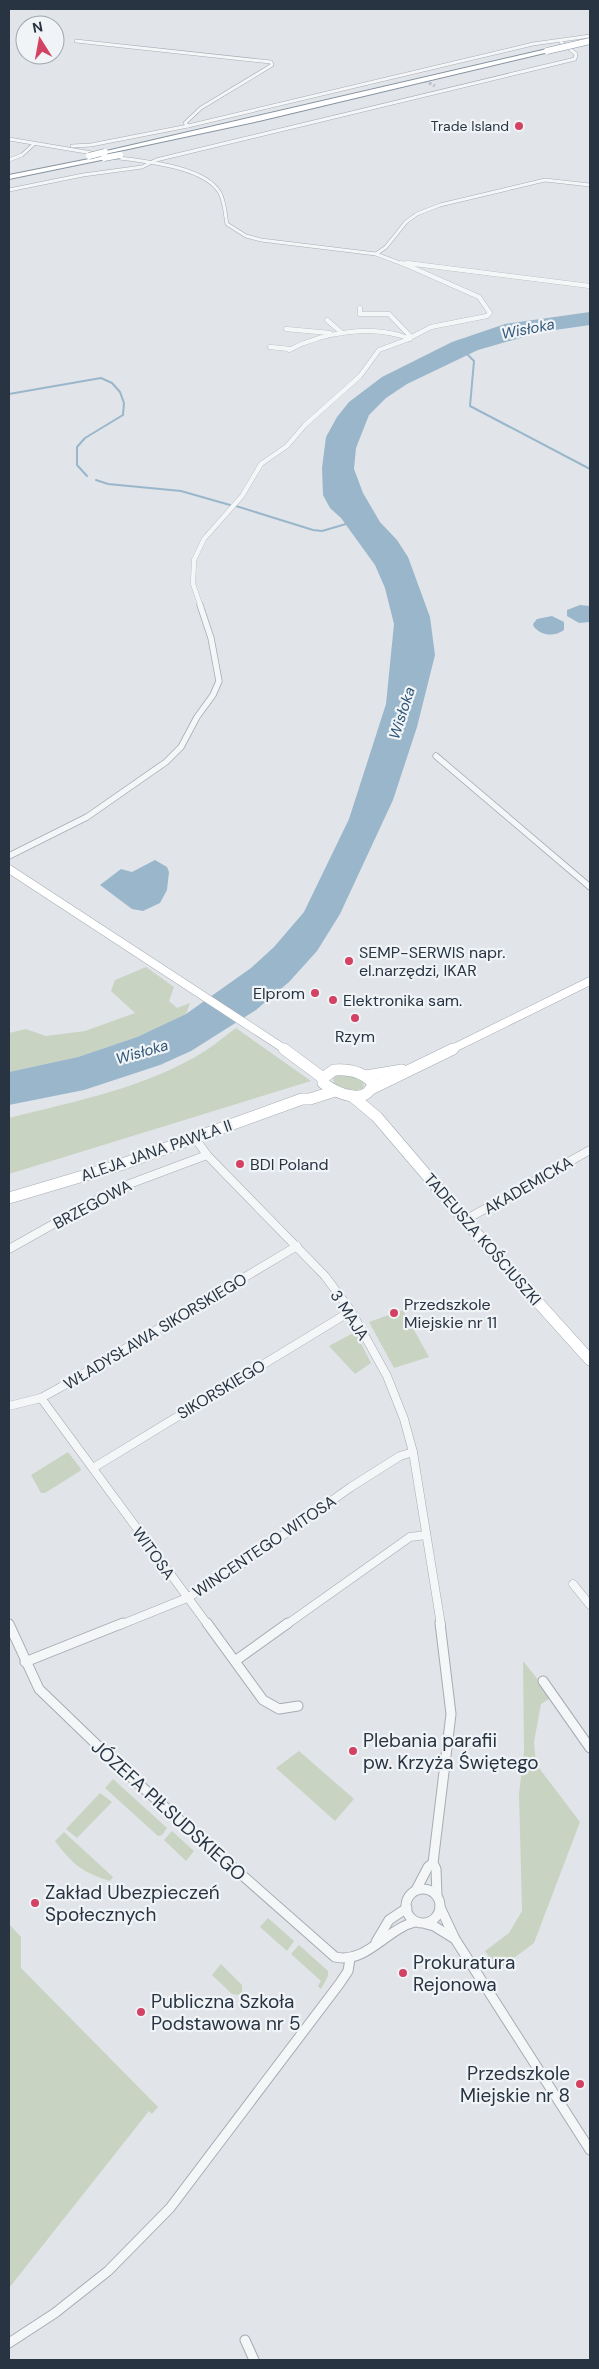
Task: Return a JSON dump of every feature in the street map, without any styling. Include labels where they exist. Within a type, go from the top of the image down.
[{"type":"highway","points":[[9,177],[590,41]]},
{"type":"highway","points":[[9,172],[89,156],[120,155],[265,123],[590,46]]},
{"type":"street","points":[[9,160],[22,155],[33,143],[42,141],[84,146],[188,126],[533,44],[561,42],[590,36]]},
{"type":"street","points":[[76,41],[271,62],[272,65],[201,108],[185,123],[188,126]]},
{"type":"street","points":[[9,190],[83,175],[142,167],[148,163],[171,156],[573,60],[576,54],[561,42]]},
{"type":"street","points":[[412,74],[420,78]]},
{"type":"street","points":[[435,86],[443,91]]},
{"type":"street","points":[[9,139],[148,163],[187,172],[210,182],[219,190],[224,200],[227,224],[246,236],[261,240],[376,254],[479,297],[490,313],[487,316],[437,325],[411,338],[379,350],[360,376],[305,425],[287,446],[261,464],[245,492],[214,526],[198,548],[192,569],[193,584],[211,638],[219,681],[213,695],[197,717],[181,747],[166,762],[92,815],[9,856]]},
{"type":"street","points":[[376,254],[385,249],[406,222],[424,211],[440,205],[545,180],[590,185]]},
{"type":"street","points":[[399,262],[590,286]]},
{"type":"street","points":[[360,308],[360,313],[363,315],[389,314],[411,338]]},
{"type":"street","points":[[327,320],[338,331],[343,333]]},
{"type":"street","points":[[286,329],[336,334]]},
{"type":"street","points":[[270,347],[289,350],[343,333],[398,334],[411,338]]},
{"type":"street","points":[[436,756],[590,887]]},
{"type":"street","points":[[9,869],[276,1043],[298,1058],[335,1091],[352,1096],[359,1096],[371,1091],[417,1066],[590,981]]},
{"type":"street","points":[[298,1058],[334,1070],[346,1070],[366,1076],[417,1066]]},
{"type":"street","name":"ALEJA JANA PAWŁA II","points":[[302,1099],[334,1070]]},
{"type":"street","name":"TADEUSZA KOŚCIUSZKI","points":[[366,1076],[373,1083],[370,1104],[377,1118]]},
{"type":"street","name":"ALEJA JANA PAWŁA II","points":[[9,1198],[120,1165],[302,1099],[310,1099],[335,1091]]},
{"type":"street","name":"TADEUSZA KOŚCIUSZKI","points":[[352,1096],[377,1118],[590,1360]]},
{"type":"street","name":"3 MAJA","points":[[196,1138],[207,1155],[325,1276],[351,1311],[388,1376],[404,1419],[413,1452],[448,1673],[451,1714],[434,1863],[437,1896]]},
{"type":"street","name":"AKADEMICKA","points":[[465,1220],[590,1150]]},
{"type":"street","name":"BRZEGOWA","points":[[9,1249],[116,1189],[207,1155]]},
{"type":"street","name":"WŁADYSŁAWA SIKORSKIEGO","points":[[9,1406],[41,1398],[297,1246]]},
{"type":"street","name":"SIKORSKIEGO","points":[[92,1468],[351,1311]]},
{"type":"street","name":"WITOSA","points":[[41,1398],[186,1598],[272,1708],[282,1710],[298,1706]]},
{"type":"street","name":"WINCENTEGO WITOSA","points":[[25,1662],[186,1598],[240,1565],[350,1487],[400,1456],[413,1452]]},
{"type":"street","points":[[235,1661],[410,1537],[426,1535]]},
{"type":"street","points":[[573,1584],[590,1605]]},
{"type":"street","name":"JÓZEFA PIŁSUDSKIEGO","points":[[9,1624],[39,1689],[115,1763],[329,1952],[338,1958],[350,1959]]},
{"type":"street","points":[[543,1681],[590,1748]]},
{"type":"street","name":"3 MAJA","points":[[416,1890],[428,1867],[434,1863]]},
{"type":"street","points":[[455,1939],[434,1926],[420,1923],[408,1914],[408,1898],[416,1890],[428,1889],[437,1896],[455,1939],[590,2150]]},
{"type":"street","points":[[9,2343],[55,2313],[108,2270],[170,2208],[348,1972],[350,1959],[363,1954],[376,1942],[404,1924],[436,1919],[440,1907]]},
{"type":"street","points":[[376,1942],[390,1920],[407,1908]]},
{"type":"street","points":[[245,2340],[254,2360]]},
{"type":"green space","points":[[146,967],[174,987],[169,1001],[177,1008],[190,1003],[186,1014],[137,1037],[78,1057],[9,1072],[9,1033],[26,1029],[46,1036],[85,1031],[135,1013],[111,991],[115,980]]},
{"type":"green space","points":[[236,1028],[311,1081],[9,1174],[9,1118],[110,1092],[159,1075],[205,1051]]},
{"type":"green space","points":[[341,1074],[362,1080],[363,1088],[355,1091],[334,1085],[333,1077]]},
{"type":"green space","points":[[403,1310],[429,1357],[394,1368],[369,1322]]},
{"type":"green space","points":[[355,1332],[371,1363],[355,1374],[329,1346]]},
{"type":"green space","points":[[68,1452],[81,1469],[80,1471],[45,1493],[41,1493],[31,1475]]},
{"type":"green space","points":[[523,1661],[552,1697],[541,1704],[534,1742],[536,1764],[580,1822],[534,1943],[498,1970],[485,1951],[509,1933],[522,1911],[519,1794],[524,1751]]},
{"type":"green space","points":[[299,1751],[354,1799],[335,1821],[276,1768]]},
{"type":"green space","points":[[113,1779],[167,1828],[162,1835],[158,1836],[105,1788]]},
{"type":"green space","points":[[100,1793],[112,1802],[77,1838],[66,1829]]},
{"type":"green space","points":[[172,1831],[194,1851],[186,1861],[164,1840]]},
{"type":"green space","points":[[64,1832],[113,1877],[110,1881],[85,1871],[67,1856],[55,1841]]},
{"type":"green space","points":[[268,1918],[294,1941],[287,1951],[260,1927]]},
{"type":"green space","points":[[9,1924],[21,1937],[21,1968],[158,2107],[152,2114],[149,2111],[9,2288]]},
{"type":"green space","points":[[299,1945],[328,1971],[328,1976],[321,1989],[318,1986],[321,1981],[291,1954]]},
{"type":"green space","points":[[221,1964],[242,1985],[242,1992],[238,1995],[232,1994],[212,1975]]},
{"type":"water","name":"Wisłoka","points":[[590,312],[590,325],[541,332],[478,350],[407,384],[386,398],[369,415],[356,448],[354,469],[363,493],[380,522],[397,540],[408,557],[430,617],[435,655],[417,727],[393,800],[340,914],[317,951],[289,982],[256,1010],[191,1051],[160,1065],[84,1090],[9,1105],[9,1072],[78,1057],[137,1037],[186,1014],[251,968],[274,947],[304,912],[349,819],[386,704],[394,624],[385,588],[375,565],[341,518],[330,508],[323,495],[322,468],[326,437],[337,417],[349,402],[382,377],[452,342],[505,324]]},
{"type":"water","points":[[580,605],[590,606],[590,622],[579,623],[567,616],[567,610]]},
{"type":"water","points":[[552,616],[564,622],[564,630],[556,634],[544,634],[534,627],[533,624],[537,619]]},
{"type":"water","points":[[155,860],[167,867],[169,872],[167,890],[160,903],[143,911],[132,909],[100,885],[121,869],[132,872]]},
{"type":"waterway","points":[[467,354],[474,361],[470,406],[590,469]]},
{"type":"waterway","points":[[9,394],[101,378],[112,383],[120,392],[124,403],[123,415],[85,438],[77,447],[77,465],[87,476]]},
{"type":"waterway","points":[[96,480],[108,484],[181,491],[230,505]]},
{"type":"waterway","points":[[236,506],[313,530],[322,531],[346,524]]},
{"type":"tunnel","points":[[420,78],[435,86]]},
{"type":"place","name":"Trade Island","points":[[519,126]]},
{"type":"place","name":"SEMP-SERWIS napr. el.narzędzi, IKAR","points":[[349,961]]},
{"type":"place","name":"Elprom","points":[[315,993]]},
{"type":"place","name":"Elektronika sam.","points":[[333,1000]]},
{"type":"place","name":"Rzym","points":[[355,1018]]},
{"type":"place","name":"BDI Poland","points":[[240,1164]]},
{"type":"place","name":"Przedszkole Miejskie nr 11","points":[[394,1313]]},
{"type":"place","name":"Plebania parafii pw. Krzyża Świętego","points":[[353,1751]]},
{"type":"place","name":"Zakład Ubezpieczeń Społecznych","points":[[35,1903]]},
{"type":"place","name":"Prokuratura Rejonowa","points":[[403,1973]]},
{"type":"place","name":"Publiczna Szkoła Podstawowa nr 5","points":[[141,2012]]},
{"type":"place","name":"Przedszkole Miejskie nr 8","points":[[580,2084]]}]
